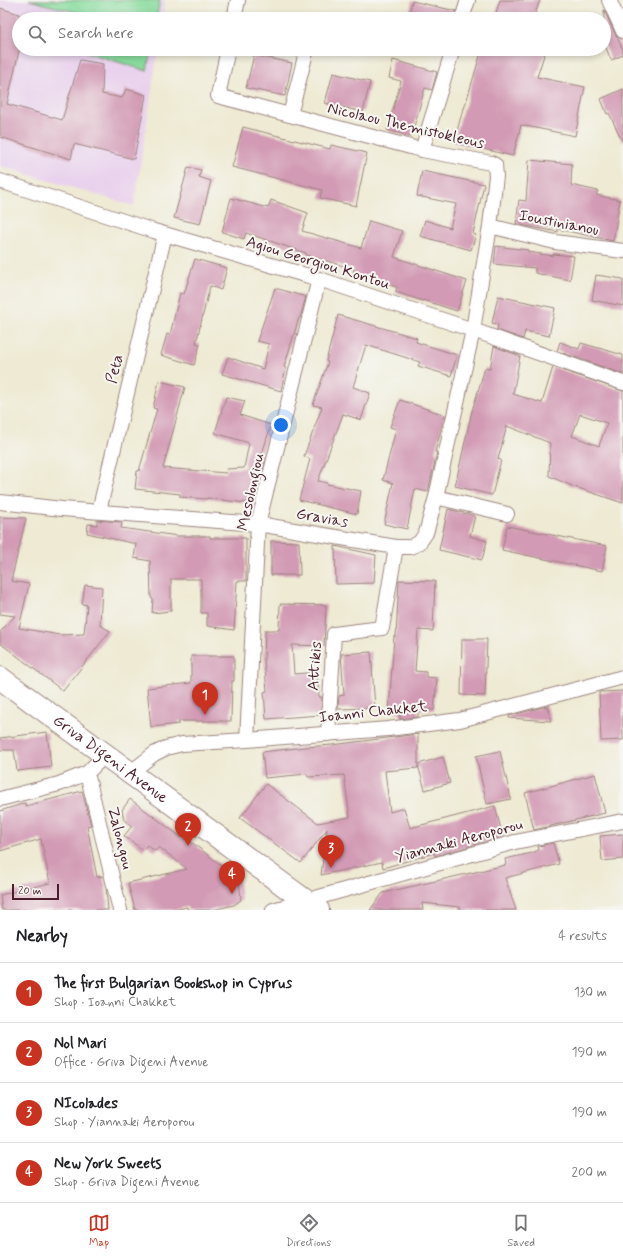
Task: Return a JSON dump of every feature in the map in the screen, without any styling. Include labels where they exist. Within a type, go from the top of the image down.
[{"type":"main road","name":"Griva Digeni Avenue","points":[[0,678],[312,906]]},
{"type":"street","points":[[235,12],[238,0]]},
{"type":"street","points":[[464,12],[468,0]]},
{"type":"street","points":[[609,0],[623,31]]},
{"type":"street","name":"Nicolaou Themistokleous","points":[[227,56],[218,96],[422,150],[491,163],[495,166],[496,176],[490,226],[473,330]]},
{"type":"street","points":[[290,115],[305,56]]},
{"type":"street","points":[[422,150],[451,56]]},
{"type":"street","name":"Agiou Georgiou Kontou","points":[[0,182],[165,234],[319,279],[473,330],[623,383]]},
{"type":"street","name":"Ioustinianou","points":[[490,226],[555,242],[623,251]]},
{"type":"street","name":"Peta","points":[[98,511],[165,234]]},
{"type":"street","name":"Mesolongiou","points":[[247,740],[258,524],[319,279]]},
{"type":"street","name":"Gravias","points":[[0,502],[258,524],[396,547],[410,547],[419,543],[426,533],[436,497],[473,330]]},
{"type":"street","points":[[436,497],[507,514]]},
{"type":"street","name":"Attikis","points":[[328,734],[334,634],[382,628],[396,547]]},
{"type":"street","name":"Ioanni Chakket","points":[[130,773],[154,754],[166,748],[182,744],[388,729],[460,720],[623,677]]},
{"type":"street","points":[[0,799],[59,784],[87,773],[105,755]]},
{"type":"street","name":"Zalongou","points":[[87,773],[120,910]]},
{"type":"street","name":"Yiannaki Aeroporou","points":[[273,910],[312,906],[515,842],[623,821]]},
{"type":"shaded area","points":[[0,0],[165,0],[163,12],[12,12],[12,56],[157,56],[134,206],[0,166]]},
{"type":"green space","points":[[29,0],[160,0],[157,12],[75,12]]},
{"type":"green space","points":[[99,56],[150,56],[147,71]]},
{"type":"building","points":[[500,0],[540,0],[536,12],[496,12]]},
{"type":"building","points":[[412,1],[456,11],[456,12],[410,12]]},
{"type":"building","points":[[0,8],[13,12],[12,56],[18,56],[7,104],[62,120],[80,60],[103,64],[102,94],[122,98],[126,89],[146,95],[134,159],[74,144],[71,159],[0,137]]},
{"type":"building","points":[[611,25],[623,50],[623,55],[611,60],[609,56],[611,56]]},
{"type":"building","points":[[254,56],[292,63],[285,96],[246,88]]},
{"type":"building","points":[[480,56],[544,56],[537,77],[585,87],[575,136],[521,125],[513,156],[454,142]]},
{"type":"building","points":[[393,60],[437,72],[432,90],[425,88],[411,137],[387,130],[401,81],[389,78]]},
{"type":"building","points":[[333,73],[370,82],[363,112],[325,103]]},
{"type":"building","points":[[623,89],[623,143],[609,113],[607,114],[601,99]]},
{"type":"building","points":[[243,127],[330,149],[331,145],[367,153],[356,206],[320,198],[322,190],[232,167]]},
{"type":"building","points":[[529,160],[572,164],[571,185],[598,191],[596,195],[620,200],[613,241],[558,229],[558,232],[516,224],[519,200],[526,201]]},
{"type":"building","points":[[188,167],[201,170],[199,177],[211,181],[200,224],[174,218]]},
{"type":"building","points":[[422,171],[484,184],[473,234],[476,235],[471,250],[420,236],[425,220],[450,228],[456,204],[417,196]]},
{"type":"building","points":[[231,198],[268,208],[271,200],[308,213],[302,231],[361,248],[369,221],[402,231],[394,257],[467,281],[457,311],[396,292],[397,287],[353,274],[354,269],[306,255],[306,253],[246,233],[244,239],[222,232]]},
{"type":"building","points":[[496,246],[528,250],[528,252],[553,256],[553,254],[574,256],[570,280],[535,273],[535,268],[494,264]]},
{"type":"building","points":[[195,259],[227,268],[221,290],[210,286],[196,343],[200,344],[194,365],[161,355],[167,334],[170,335],[180,293],[184,294]]},
{"type":"building","points":[[596,275],[623,279],[623,306],[592,300]]},
{"type":"building","points":[[275,288],[306,297],[284,367],[286,368],[281,391],[222,374],[228,357],[263,369],[269,344],[257,341]]},
{"type":"building","points":[[498,296],[555,308],[549,336],[525,331],[523,339],[497,330],[498,325],[492,323]]},
{"type":"building","points":[[338,315],[417,338],[416,342],[457,355],[451,376],[418,366],[420,362],[366,345],[353,387],[370,393],[361,420],[343,414],[318,481],[361,491],[357,514],[299,500],[310,459],[304,456],[322,407],[313,405],[328,362],[326,361]]},
{"type":"building","points":[[560,342],[579,349],[581,343],[623,355],[623,374],[557,351]]},
{"type":"building","points":[[494,346],[520,356],[513,394],[542,403],[553,367],[623,391],[623,503],[572,486],[549,476],[550,443],[507,426],[498,459],[501,460],[492,495],[455,486],[472,411],[485,368],[490,369]],"holes":[[[580,414],[607,423],[599,446],[572,436]]]},
{"type":"building","points":[[159,381],[185,387],[163,468],[226,473],[227,469],[244,468],[249,443],[215,433],[226,397],[245,401],[240,415],[271,425],[261,457],[265,459],[255,498],[245,503],[207,498],[180,497],[180,494],[135,489],[137,471],[139,471],[157,409],[153,408]]},
{"type":"building","points":[[400,400],[445,415],[435,452],[437,452],[428,492],[415,489],[407,529],[384,524],[393,483],[383,480],[396,429],[390,427]]},
{"type":"building","points":[[448,509],[475,516],[470,536],[487,541],[482,560],[439,550]]},
{"type":"building","points":[[0,517],[26,518],[11,581],[29,584],[19,628],[60,635],[84,634],[87,605],[82,604],[85,585],[102,587],[100,625],[110,631],[63,691],[0,643],[0,632],[15,616],[0,614]]},
{"type":"building","points":[[97,520],[122,522],[121,528],[178,536],[246,538],[246,581],[237,581],[234,630],[207,626],[207,613],[201,613],[201,579],[171,579],[171,611],[152,613],[153,599],[151,598],[150,561],[134,558],[136,544],[87,533],[88,524],[97,525]]},
{"type":"building","points":[[507,526],[607,546],[602,571],[502,550]]},
{"type":"building","points":[[271,541],[299,542],[300,575],[271,575]]},
{"type":"building","points":[[335,546],[376,555],[374,583],[336,584]]},
{"type":"building","points":[[399,580],[435,581],[433,631],[418,630],[415,671],[426,672],[426,677],[437,678],[434,710],[418,709],[418,717],[400,719],[400,712],[389,712],[394,636],[396,636]]},
{"type":"building","points":[[280,604],[326,605],[324,646],[292,645],[294,674],[317,672],[319,697],[322,697],[321,715],[266,719],[264,692],[267,691],[264,659],[265,630],[279,630]]},
{"type":"building","points":[[462,639],[487,639],[485,696],[461,695]]},
{"type":"building","points":[[371,652],[375,708],[338,709],[339,696],[344,695],[341,654]]},
{"type":"building","points":[[191,656],[234,656],[231,721],[179,721],[179,724],[151,727],[147,688],[191,683]]},
{"type":"building","points":[[623,691],[623,740],[601,741],[599,692]]},
{"type":"building","points":[[547,706],[551,721],[509,718],[509,716]]},
{"type":"building","points":[[47,732],[51,767],[17,771],[14,750],[0,750],[0,738]]},
{"type":"building","points":[[418,734],[418,764],[443,757],[450,783],[425,790],[418,765],[418,768],[385,771],[390,812],[404,808],[410,828],[495,806],[503,837],[435,856],[434,853],[383,868],[382,862],[321,875],[327,829],[301,863],[240,818],[266,784],[318,823],[350,817],[344,775],[308,777],[307,774],[265,778],[262,752]]},
{"type":"building","points":[[500,751],[511,799],[487,804],[476,756]]},
{"type":"building","points":[[595,774],[605,813],[534,830],[525,793]]},
{"type":"building","points":[[82,791],[91,825],[87,826],[97,877],[103,876],[106,888],[108,910],[2,910],[0,895],[50,883],[41,839],[0,851],[0,811],[25,803],[26,806]]},
{"type":"building","points":[[130,799],[185,840],[186,838],[239,879],[241,900],[234,905],[212,910],[188,910],[187,907],[174,910],[135,910],[128,883],[187,869],[159,847],[155,851],[147,845],[143,850],[124,836],[132,826],[124,820],[122,810]]},
{"type":"building","points":[[623,834],[623,859],[602,861],[600,836]]},
{"type":"building","points":[[553,843],[559,864],[505,878],[516,910],[461,910],[460,907],[422,903],[423,910],[370,910],[383,893],[506,865],[505,859],[532,853],[539,850],[538,846]]},
{"type":"place","name":"The first Bulgarian Bookshop in Cyprus","points":[[205,715]]},
{"type":"place","name":"Nol Mari","points":[[188,846]]},
{"type":"place","name":"NIcolades","points":[[331,868]]},
{"type":"place","name":"New York Sweets","points":[[232,894]]}]
